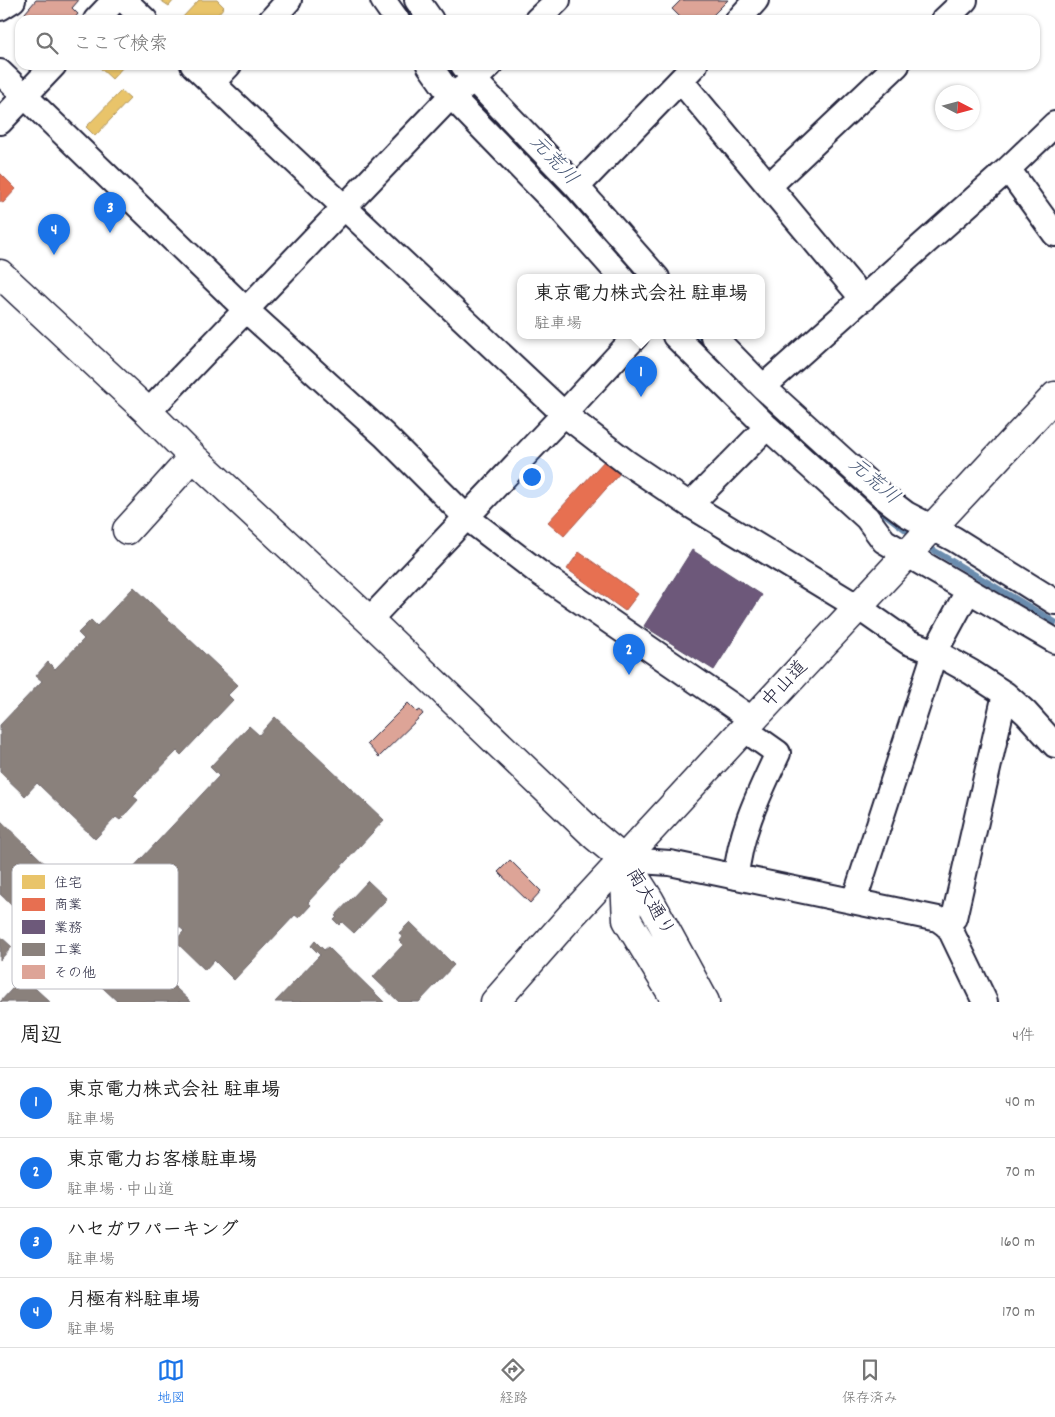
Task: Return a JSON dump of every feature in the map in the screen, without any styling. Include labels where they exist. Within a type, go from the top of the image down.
[{"type":"main road","points":[[0,274],[369,620],[595,836],[624,860]]},
{"type":"main road","name":"中山道","points":[[495,1002],[748,724],[932,528],[1052,405]]},
{"type":"main road","points":[[126,530],[193,457]]},
{"type":"main road","name":"南大通り","points":[[624,860],[627,920],[677,1002]]},
{"type":"main road","name":"南大通り","points":[[624,860],[649,899],[706,1002]]},
{"type":"main road","name":"中山道","points":[[484,1002],[518,975]]},
{"type":"street","points":[[0,8],[13,0]]},
{"type":"street","points":[[101,15],[115,0]]},
{"type":"street","points":[[124,0],[140,15]]},
{"type":"street","points":[[276,15],[289,0]]},
{"type":"street","points":[[383,0],[394,15]]},
{"type":"street","points":[[417,0],[428,15]]},
{"type":"street","points":[[542,15],[558,0]]},
{"type":"street","points":[[742,15],[756,0]]},
{"type":"street","points":[[950,15],[966,0]]},
{"type":"street","points":[[0,122],[49,70]]},
{"type":"street","points":[[198,70],[564,414],[626,462],[690,505],[858,607],[908,642],[935,652],[1005,694],[1026,713],[1055,745]]},
{"type":"street","points":[[212,83],[224,70]]},
{"type":"street","points":[[433,70],[451,96],[558,206],[618,274]]},
{"type":"street","points":[[148,412],[476,70],[653,274]]},
{"type":"street","points":[[769,186],[892,70]]},
{"type":"street","points":[[0,72],[246,310],[384,435],[466,517],[538,572],[748,724],[778,753],[751,812],[738,859],[736,878]]},
{"type":"street","points":[[577,188],[688,73],[769,186],[863,299]]},
{"type":"street","points":[[764,387],[1008,169],[1055,124]]},
{"type":"street","points":[[1008,169],[1055,234]]},
{"type":"street","points":[[369,620],[633,339]]},
{"type":"street","points":[[678,339],[767,427],[867,518],[884,541],[1055,641]]},
{"type":"street","points":[[716,339],[764,387],[885,498],[906,514],[954,539],[1055,602]]},
{"type":"street","points":[[690,505],[767,427]]},
{"type":"street","points":[[854,901],[935,652],[968,591]]},
{"type":"street","points":[[946,925],[954,918],[1005,694]]},
{"type":"street","points":[[624,860],[670,863],[938,919],[946,925],[985,1002]]},
{"type":"building: 住宅","points":[[160,0],[174,0],[169,6]]},
{"type":"building: 住宅","points":[[199,0],[217,0],[224,7],[217,15],[185,15]]},
{"type":"building: 住宅","points":[[102,70],[120,70],[112,79]]},
{"type":"building: 住宅","points":[[121,91],[130,99],[95,136],[86,127]]},
{"type":"building: 商業","points":[[0,173],[16,189],[3,203],[0,201]]},
{"type":"building: 商業","points":[[606,459],[621,472],[564,536],[548,522]]},
{"type":"building: 商業","points":[[579,552],[638,594],[625,611],[567,569]]},
{"type":"building: 業務","points":[[692,550],[762,595],[714,670],[644,626]]},
{"type":"building: 工業","points":[[134,587],[238,685],[228,695],[233,700],[181,755],[177,751],[133,796],[138,800],[120,820],[116,817],[95,839],[37,783],[25,796],[0,772],[0,725],[42,681],[36,676],[48,662],[55,669],[84,639],[78,633],[91,620],[97,626]]},
{"type":"building: 工業","points":[[275,717],[384,820],[308,902],[311,905],[299,918],[295,915],[234,980],[214,960],[205,970],[178,944],[178,938],[184,931],[178,926],[178,864],[136,864],[219,776],[210,767],[249,726],[259,735]]},
{"type":"building: 工業","points":[[0,820],[45,864],[12,864],[12,905],[0,894]]},
{"type":"building: 工業","points":[[368,881],[387,899],[354,933],[342,922],[339,925],[334,920],[337,917],[335,916]]},
{"type":"building: 工業","points":[[410,922],[454,965],[419,1002],[399,1002],[373,977],[403,945],[399,941],[402,937],[399,933]]},
{"type":"building: 工業","points":[[0,936],[12,947],[0,960]]},
{"type":"building: 工業","points":[[315,941],[324,950],[328,947],[384,1002],[275,1002],[320,955],[311,946]]},
{"type":"building: 工業","points":[[12,989],[36,989],[50,1002],[0,1002]]},
{"type":"building: 工業","points":[[104,989],[177,989],[191,1002],[118,1002]]},
{"type":"building: その他","points":[[36,0],[79,0],[72,8],[77,15],[27,15],[25,13]]},
{"type":"building: その他","points":[[681,0],[728,0],[713,15],[678,15],[672,9]]},
{"type":"building: その他","points":[[408,703],[417,712],[420,710],[423,714],[379,757],[367,744]]},
{"type":"building: その他","points":[[510,860],[541,891],[530,903],[498,872]]},
{"type":"waterway","name":"元荒川","points":[[403,9],[407,15]]},
{"type":"waterway","name":"元荒川","points":[[448,70],[458,84],[558,189]]},
{"type":"waterway","name":"元荒川","points":[[606,243],[636,274]]},
{"type":"waterway","name":"元荒川","points":[[697,339],[735,375]]},
{"type":"waterway","name":"元荒川","points":[[769,408],[865,499],[915,537]]},
{"type":"waterway","name":"元荒川","points":[[925,545],[1055,622]]},
{"type":"place","name":"ハセガワパーキング","points":[[110,233]]},
{"type":"place","name":"月極有料駐車場","points":[[54,255]]},
{"type":"place","name":"東京電力株式会社 駐車場","points":[[641,397]]},
{"type":"place","name":"東京電力お客様駐車場","points":[[629,675]]}]
